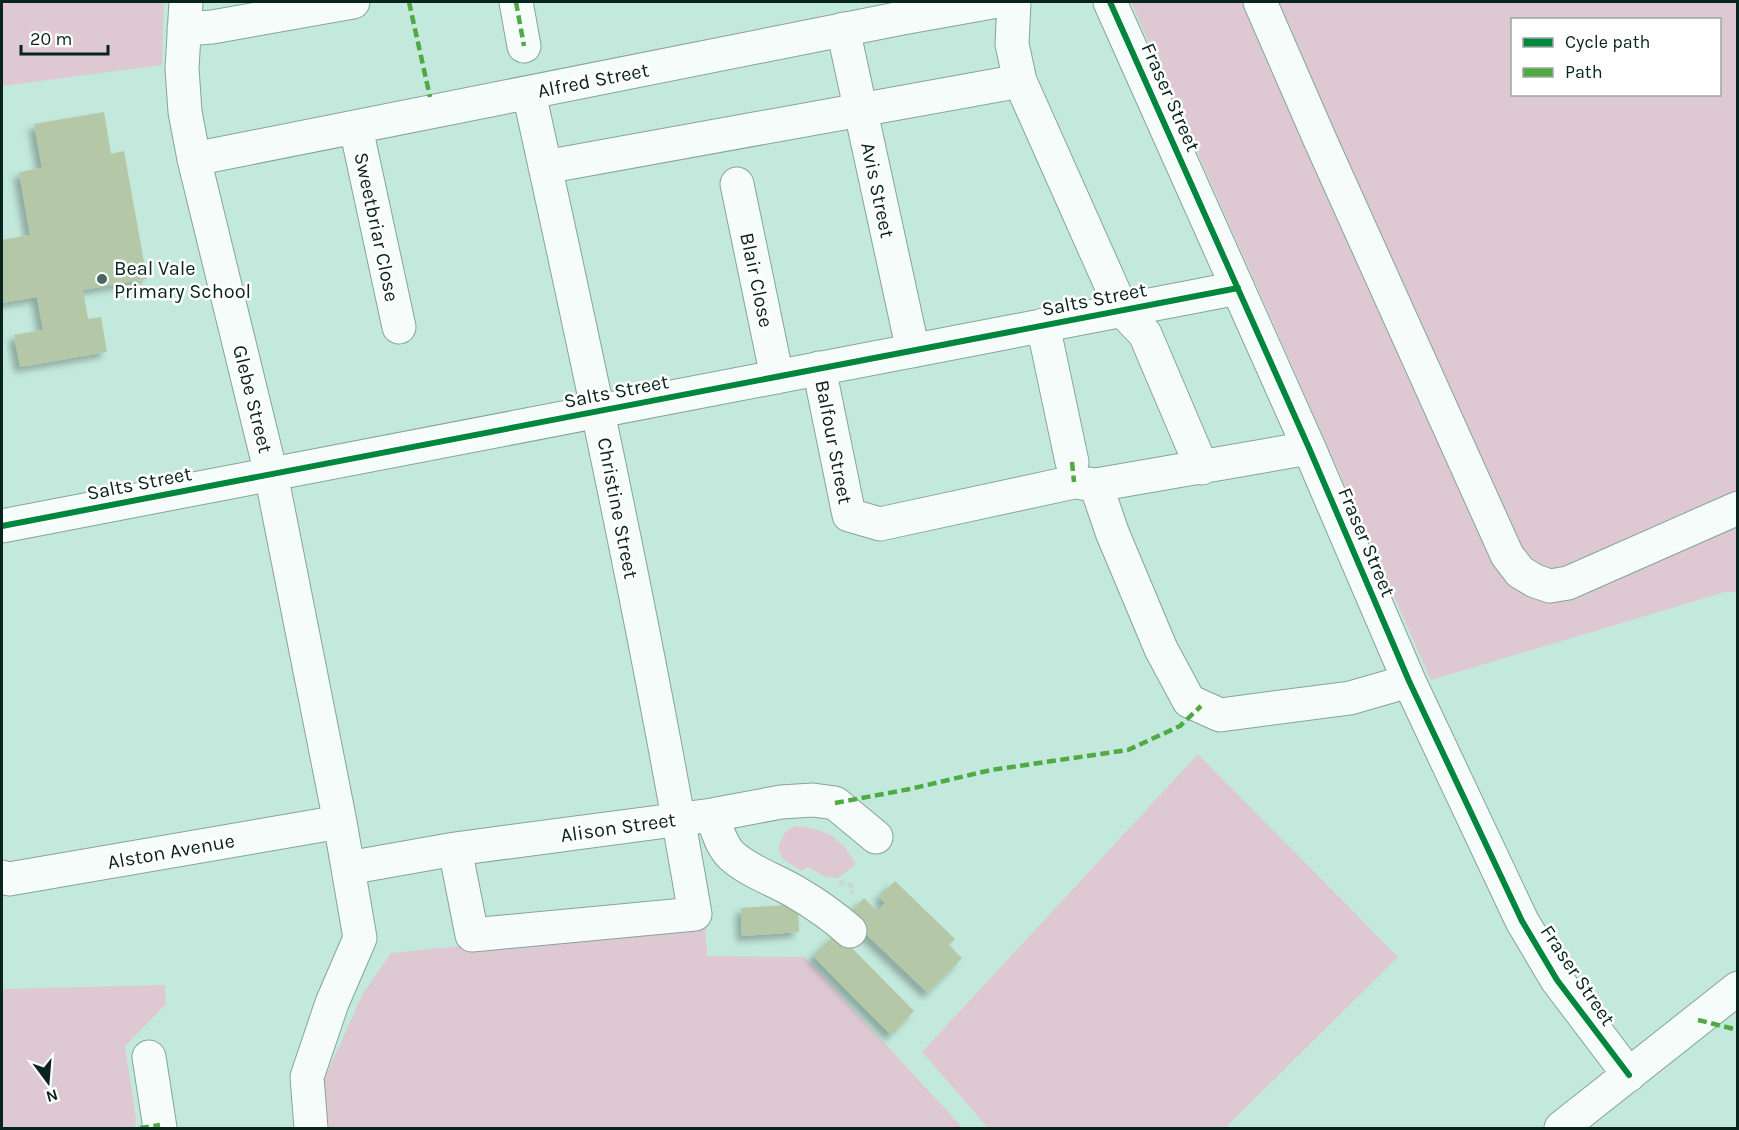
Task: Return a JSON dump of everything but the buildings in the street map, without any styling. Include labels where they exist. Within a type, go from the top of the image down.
[{"type":"street","points":[[185,15],[212,27],[353,2]]},
{"type":"street","points":[[516,2],[524,46]]},
{"type":"street","name":"Alfred Street","points":[[194,159],[843,29],[898,10],[991,2]]},
{"type":"street","points":[[1014,2],[1012,44],[1020,81],[1122,310],[1145,334],[1202,468]]},
{"type":"street","name":"Fraser Street","points":[[1110,2],[1309,447],[1410,681],[1522,921],[1557,980],[1629,1075]]},
{"type":"street","points":[[1260,2],[1507,555],[1520,572],[1550,586],[1568,583],[1737,508]]},
{"type":"street","name":"Glebe Street","points":[[185,15],[182,68],[184,101],[194,159],[271,474],[340,822],[360,938],[332,1003],[308,1077],[311,1128]]},
{"type":"street","name":"Avis Street","points":[[843,29],[913,351]]},
{"type":"street","points":[[545,167],[1020,81]]},
{"type":"street","name":"Christine Street","points":[[455,849],[472,935],[695,914],[679,819],[598,411],[529,93]]},
{"type":"street","name":"Sweetbriar Close","points":[[356,128],[399,327]]},
{"type":"street","name":"Blair Close","points":[[737,184],[777,376]]},
{"type":"street","name":"Salts Street","points":[[2,526],[1238,288]]},
{"type":"street","points":[[1043,325],[1072,462]]},
{"type":"street","name":"Balfour Street","points":[[819,368],[849,515],[880,524],[1074,482],[1096,485]]},
{"type":"street","points":[[1309,447],[1202,468],[1096,485],[1112,532],[1161,649],[1189,701],[1220,715],[1350,698],[1410,681]]},
{"type":"street","name":"Alison Street","points":[[348,868],[455,849],[712,815],[781,802],[813,800],[835,803],[876,837]]},
{"type":"street","points":[[712,815],[718,834],[731,855],[746,867],[798,893],[850,931]]},
{"type":"street","name":"Alston Avenue","points":[[2,877],[9,879],[340,822]]},
{"type":"street","points":[[1561,1128],[1737,988]]},
{"type":"street","points":[[149,1057],[160,1128]]},
{"type":"shaded area","points":[[2,2],[164,2],[162,65],[2,86]]},
{"type":"shaded area","points":[[1131,2],[1737,2],[1737,592],[1725,592],[1431,680]]},
{"type":"shaded area","points":[[1198,754],[1398,957],[1225,1128],[988,1128],[922,1052]]},
{"type":"shaded area","points":[[795,826],[816,829],[832,836],[844,847],[856,864],[838,878],[825,877],[808,867],[801,871],[782,858],[778,847],[785,832]]},
{"type":"shaded area","points":[[705,921],[707,956],[805,957],[963,1128],[323,1128],[317,1096],[362,995],[391,953]]},
{"type":"shaded area","points":[[165,985],[166,1004],[125,1046],[136,1118],[135,1128],[2,1128],[2,989]]},
{"type":"marked path","points":[[409,2],[430,97]]},
{"type":"marked path","points":[[516,2],[524,46]]},
{"type":"marked path","points":[[1072,462],[1074,482]]},
{"type":"marked path","points":[[835,803],[910,789],[991,770],[1128,750],[1180,726],[1201,706]]},
{"type":"marked path","points":[[1698,1020],[1738,1030]]},
{"type":"marked path","points":[[140,1128],[160,1125]]},
{"type":"cycle path","points":[[1110,2],[1309,448],[1409,681],[1522,921],[1557,980],[1629,1075]]},
{"type":"cycle path","points":[[2,526],[1238,288]]},
{"type":"place","name":"Beal Vale Primary School","points":[[102,279]]}]
